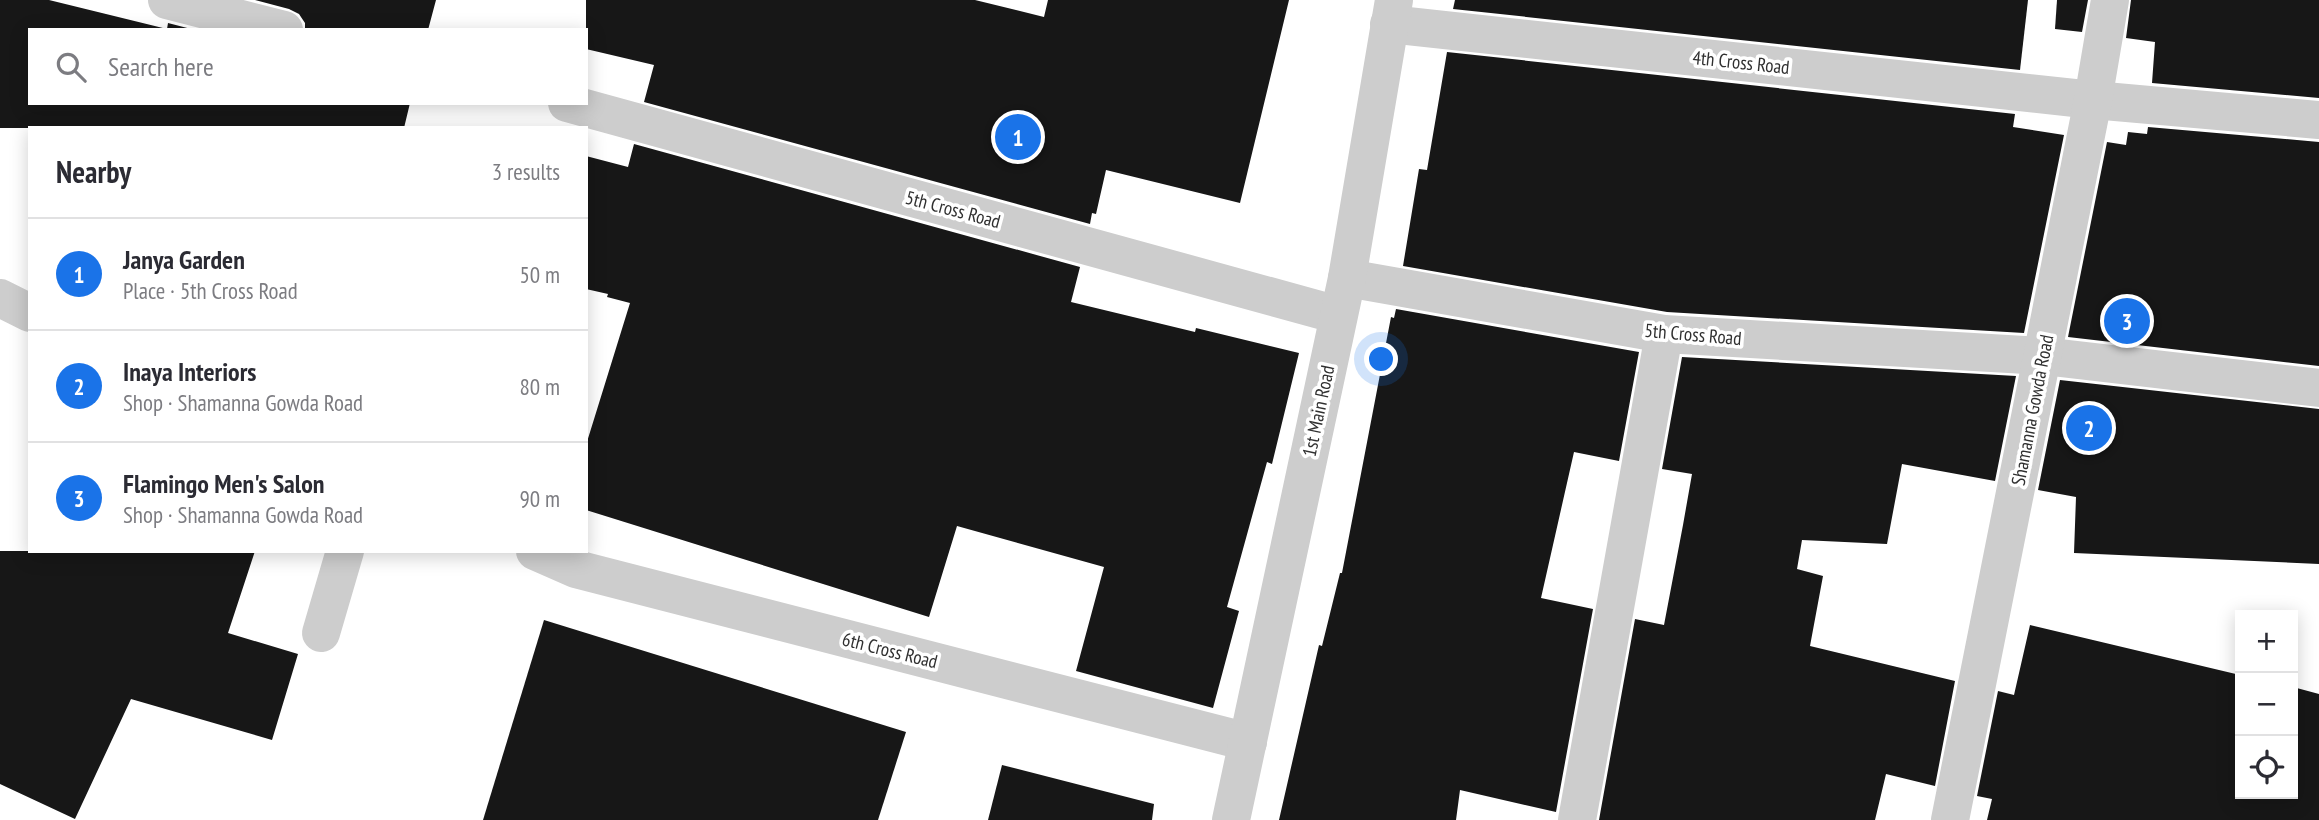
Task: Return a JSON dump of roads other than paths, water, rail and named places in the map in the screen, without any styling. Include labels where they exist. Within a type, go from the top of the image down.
[{"type":"street","points":[[167,0],[276,28]]},
{"type":"street","name":"Shamanna Gowda Road","points":[[1950,820],[2093,100],[2110,0]]},
{"type":"street","name":"4th Cross Road","points":[[1391,12],[2093,100],[2319,120]]},
{"type":"street","name":"1st Main Road","points":[[1231,820],[1347,278],[1391,12]]},
{"type":"street","name":"5th Cross Road","points":[[575,105],[1338,315]]},
{"type":"street","name":"5th Cross Road","points":[[1347,278],[1664,334],[2043,356],[2319,388]]},
{"type":"street","points":[[0,298],[28,312]]},
{"type":"street","points":[[1577,820],[1664,334]]},
{"type":"street","points":[[321,633],[344,553]]},
{"type":"street","name":"6th Cross Road","points":[[540,553],[576,569],[1248,742]]},
{"type":"place","name":"Janya Garden","points":[[1018,137]]},
{"type":"place","name":"Flamingo Men's Salon","points":[[2127,321]]},
{"type":"place","name":"Inaya Interiors","points":[[2089,428]]}]
